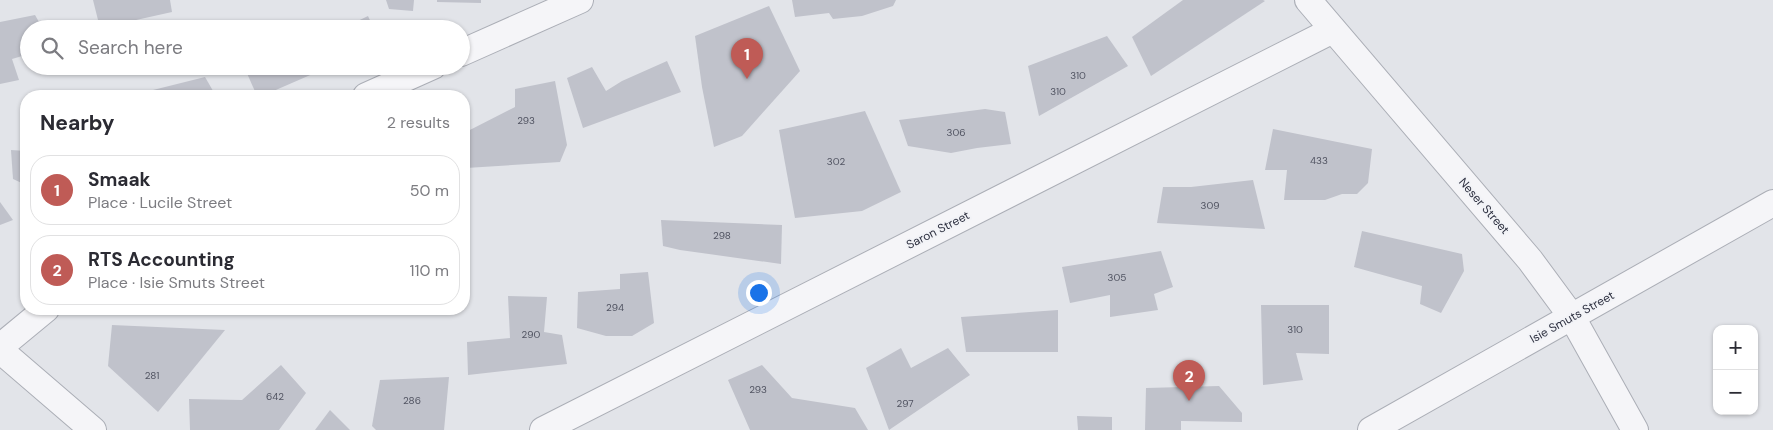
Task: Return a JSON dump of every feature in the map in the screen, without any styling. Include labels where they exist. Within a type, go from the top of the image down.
[{"type":"street","points":[[470,50],[580,0]]},
{"type":"street","name":"Neser Street","points":[[1308,0],[1530,260],[1572,317],[1635,430]]},
{"type":"street","name":"Saron Street","points":[[544,430],[1333,30]]},
{"type":"street","points":[[379,90],[413,75]]},
{"type":"street","name":"Isie Smuts Street","points":[[1371,430],[1773,203]]},
{"type":"street","points":[[39,315],[0,348],[93,430]]},
{"type":"building","points":[[93,0],[170,0],[172,12],[136,20],[98,20]]},
{"type":"building","points":[[386,0],[414,0],[413,11],[389,9]]},
{"type":"building","points":[[437,0],[481,0],[481,3],[437,2]]},
{"type":"building","points":[[792,0],[896,0],[893,6],[862,16],[833,19],[829,13],[795,17]]},
{"type":"building","points":[[1183,0],[1265,1],[1151,76],[1132,37]]},
{"type":"building","points":[[769,6],[800,71],[742,136],[714,147],[702,87],[695,36]]},
{"type":"building","points":[[35,15],[38,20],[20,20],[20,57],[12,59],[19,80],[0,84],[0,22]]},
{"type":"building","points":[[368,16],[370,20],[360,20]]},
{"type":"building","points":[[1107,36],[1128,66],[1039,116],[1028,66]]},
{"type":"building","points":[[667,61],[681,92],[583,128],[567,78],[592,67],[606,91],[622,81]]},
{"type":"building","points":[[248,75],[310,75],[276,90],[254,90]]},
{"type":"building","points":[[205,77],[213,90],[153,90]]},
{"type":"building","points":[[555,81],[567,145],[560,162],[470,168],[470,130],[515,107],[515,89]]},
{"type":"building","points":[[985,109],[1005,112],[1011,144],[951,153],[908,146],[899,120]]},
{"type":"building","points":[[865,111],[901,192],[862,211],[795,218],[779,130]]},
{"type":"building","points":[[1273,129],[1372,149],[1368,183],[1357,194],[1342,194],[1325,200],[1284,200],[1287,170],[1265,170]]},
{"type":"building","points":[[11,150],[20,151],[20,182],[13,179]]},
{"type":"building","points":[[1253,180],[1265,229],[1157,223],[1163,187],[1191,187]]},
{"type":"building","points":[[0,202],[13,220],[0,225]]},
{"type":"building","points":[[661,220],[782,225],[781,264],[663,246]]},
{"type":"building","points":[[1362,231],[1462,254],[1464,271],[1441,313],[1420,304],[1422,286],[1354,267]]},
{"type":"building","points":[[1161,251],[1173,287],[1154,294],[1158,310],[1110,317],[1110,295],[1070,303],[1062,267]]},
{"type":"building","points":[[648,272],[654,323],[632,336],[606,336],[577,328],[578,292],[620,289],[620,274]]},
{"type":"building","points":[[508,296],[547,297],[544,332],[562,335],[567,364],[468,375],[467,342],[510,338]]},
{"type":"building","points":[[1261,305],[1329,305],[1329,354],[1296,353],[1303,380],[1263,385]]},
{"type":"building","points":[[1058,310],[1058,352],[966,352],[961,317]]},
{"type":"building","points":[[112,325],[225,330],[158,412],[108,366]]},
{"type":"building","points":[[901,348],[911,368],[948,348],[970,375],[889,430],[866,368]]},
{"type":"building","points":[[281,365],[306,393],[279,430],[190,430],[189,399],[242,400]]},
{"type":"building","points":[[762,365],[792,398],[855,408],[868,430],[750,430],[728,380]]},
{"type":"building","points":[[449,377],[444,430],[376,430],[372,426],[380,380]]},
{"type":"building","points":[[1219,386],[1242,413],[1242,422],[1181,421],[1181,430],[1145,430],[1146,388]]},
{"type":"building","points":[[330,410],[350,430],[315,430]]},
{"type":"building","points":[[1077,416],[1112,417],[1112,430],[1078,430]]},
{"type":"place","name":"Smaak","points":[[747,79]]},
{"type":"place","name":"RTS Accounting","points":[[1189,401]]}]
